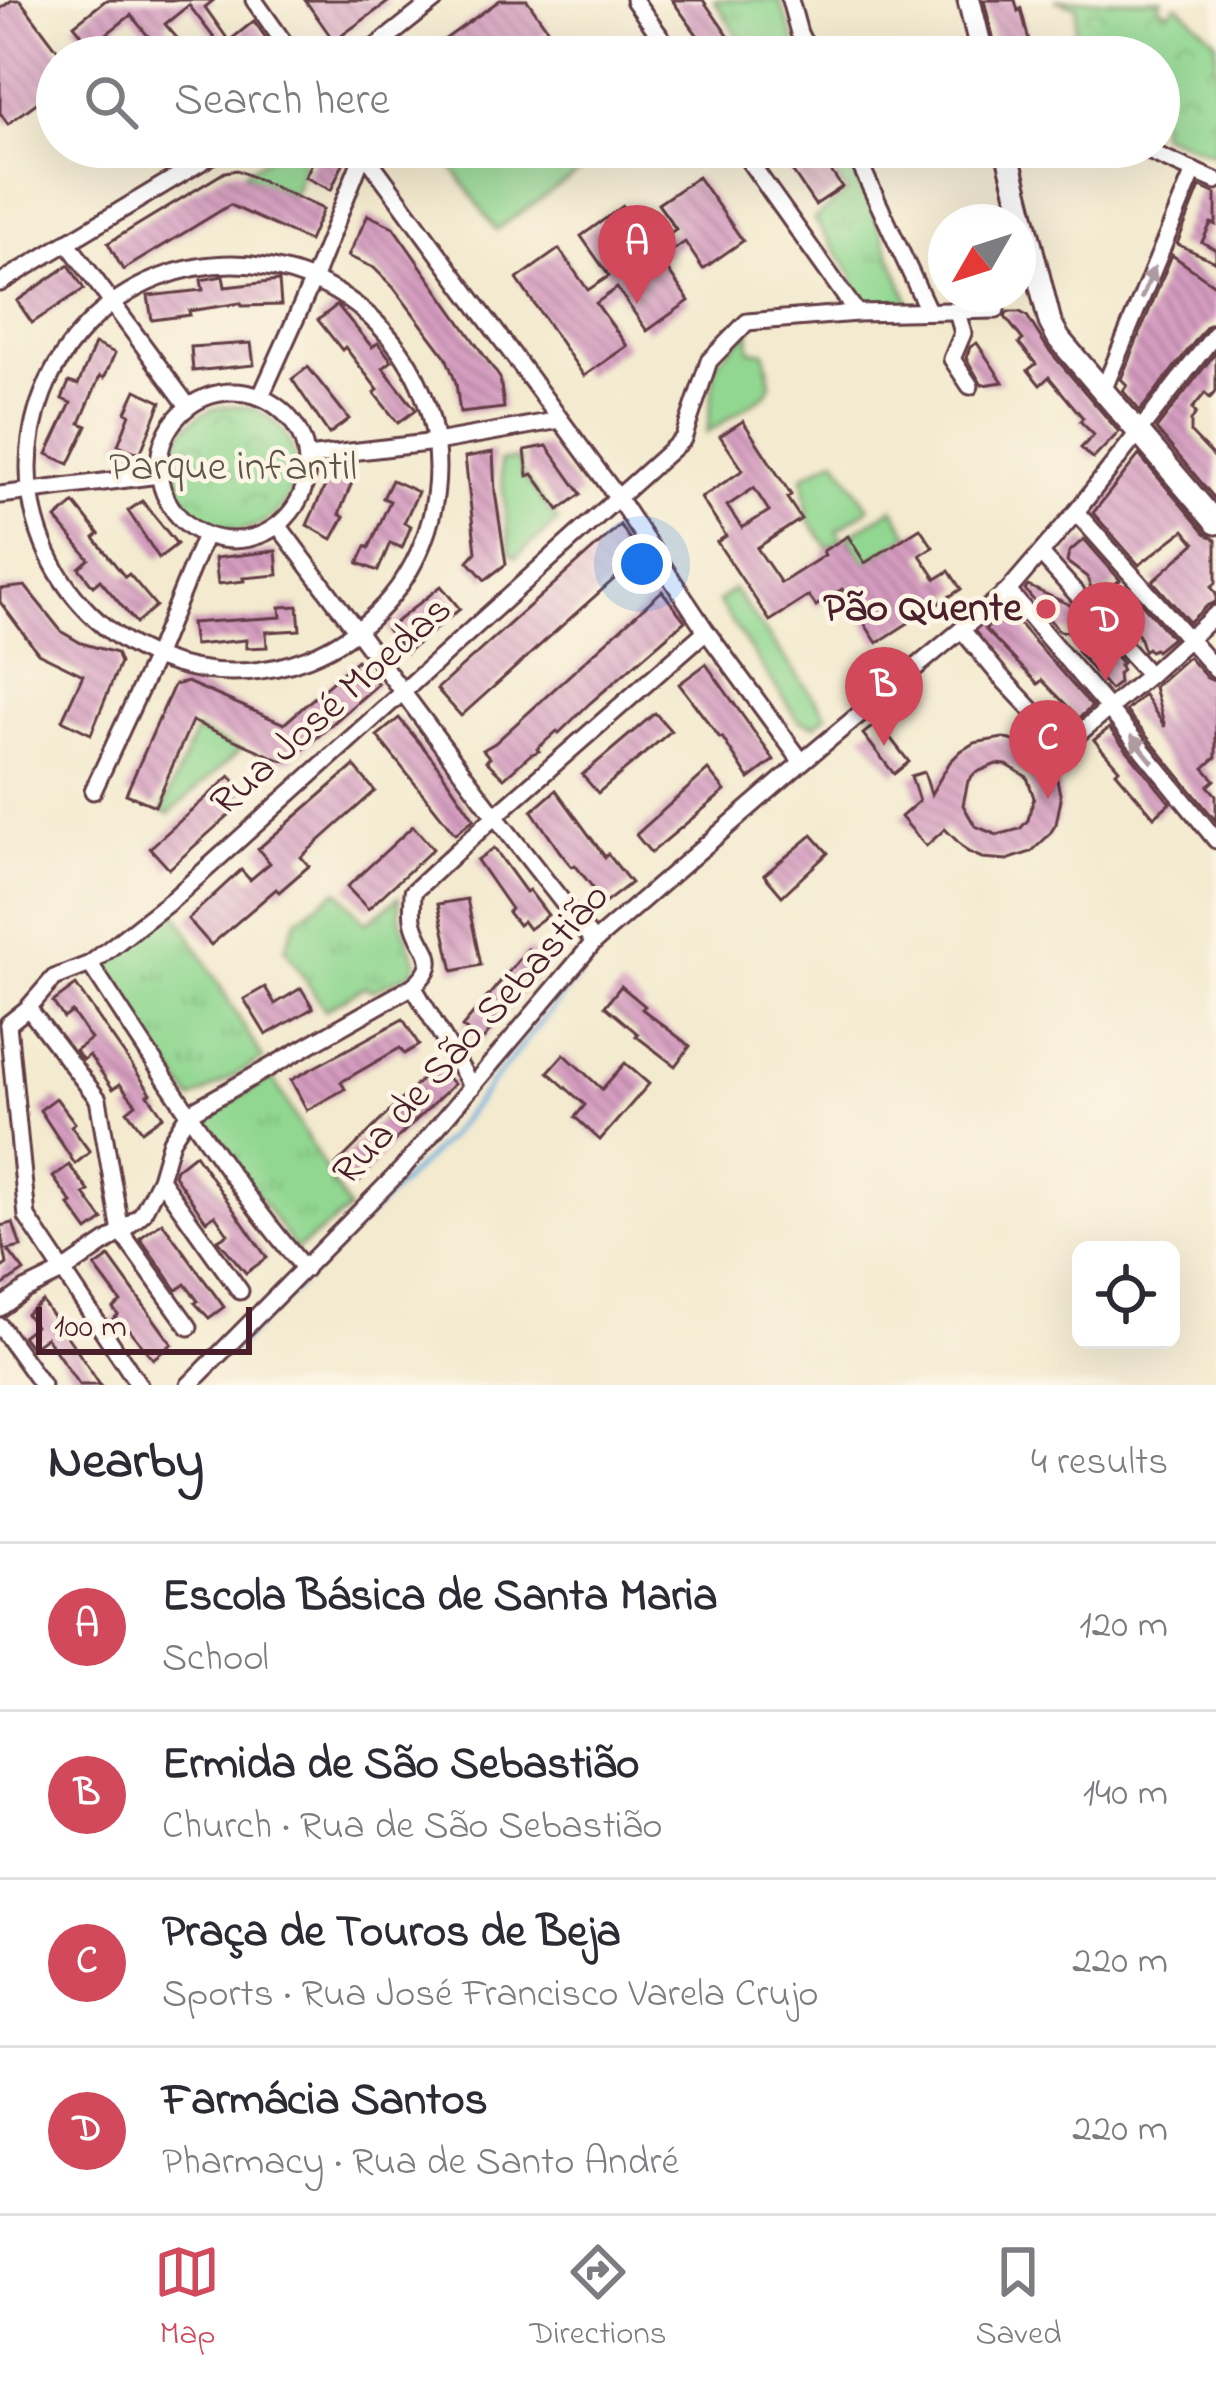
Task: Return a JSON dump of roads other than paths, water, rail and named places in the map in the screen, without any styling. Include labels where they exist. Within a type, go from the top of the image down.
[{"type":"main road","points":[[969,0],[978,36]]},
{"type":"main road","points":[[1011,168],[1050,322],[1059,338],[1216,524]]},
{"type":"street","points":[[254,0],[279,36]]},
{"type":"street","points":[[390,36],[435,0]]},
{"type":"street","points":[[634,0],[660,36]]},
{"type":"street","points":[[790,0],[803,36]]},
{"type":"street","points":[[1180,165],[1216,181]]},
{"type":"street","points":[[0,283],[191,168]]},
{"type":"street","points":[[261,396],[313,280],[355,168]]},
{"type":"street","points":[[375,168],[617,498],[802,762]]},
{"type":"street","points":[[754,168],[857,313]]},
{"type":"street","points":[[862,168],[928,310]]},
{"type":"street","points":[[1102,391],[1194,171]]},
{"type":"street","points":[[68,242],[188,406]]},
{"type":"street","points":[[209,264],[262,265],[313,280],[358,307],[396,345],[422,391],[436,442],[437,485],[429,527],[413,566],[389,601],[357,632],[296,663],[224,673],[154,657],[108,629],[70,591],[51,560],[30,492],[34,420],[46,386],[74,340],[112,302],[159,277],[209,264]]},
{"type":"street","name":"Rua José Moedas","points":[[4,1022],[28,1008],[54,978],[90,964],[173,899],[683,440],[709,362],[747,322],[928,310]]},
{"type":"street","points":[[957,312],[962,333],[952,359],[970,386]]},
{"type":"street","name":"Rua de São Sebastião","points":[[190,1385],[402,1168],[595,942],[1008,592],[1216,333]]},
{"type":"street","points":[[230,391],[261,396],[297,427],[307,457],[305,487],[278,525],[252,538],[205,535],[169,505],[159,475],[167,430],[201,398],[230,391]]},
{"type":"street","points":[[307,457],[436,442],[560,420]]},
{"type":"street","points":[[0,495],[159,475]]},
{"type":"street","points":[[1076,512],[1216,670]]},
{"type":"street","points":[[278,525],[595,942]]},
{"type":"street","points":[[93,791],[205,535]]},
{"type":"street","points":[[1042,554],[1149,675]]},
{"type":"street","points":[[1008,592],[1216,840]]},
{"type":"street","points":[[962,630],[1065,745],[1216,614]]},
{"type":"street","points":[[0,1309],[122,1232],[142,1214],[160,1179],[171,1141],[189,1113],[425,976],[430,954],[414,923],[413,892],[706,631]]},
{"type":"street","points":[[90,964],[189,1113],[305,1269]]},
{"type":"street","points":[[413,986],[472,1087]]},
{"type":"street","points":[[28,1008],[98,1099],[122,1232],[189,1327]]},
{"type":"street","points":[[4,1022],[27,1217],[139,1385]]},
{"type":"street","points":[[160,1179],[240,1291]]},
{"type":"street","points":[[0,1327],[39,1384]]},
{"type":"waterway","points":[[233,1351],[448,1137],[608,939]]},
{"type":"place","name":"Escola Básica de Santa Maria","points":[[637,304]]},
{"type":"place","name":"Pão Quente","points":[[1046,609]]},
{"type":"place","name":"Farmácia Santos","points":[[1106,681]]},
{"type":"place","name":"Ermida de São Sebastião","points":[[884,746]]},
{"type":"place","name":"Praça de Touros de Beja","points":[[1048,799]]},
{"type":"park label","name":"Parque infantil","points":[[233,468]]}]
